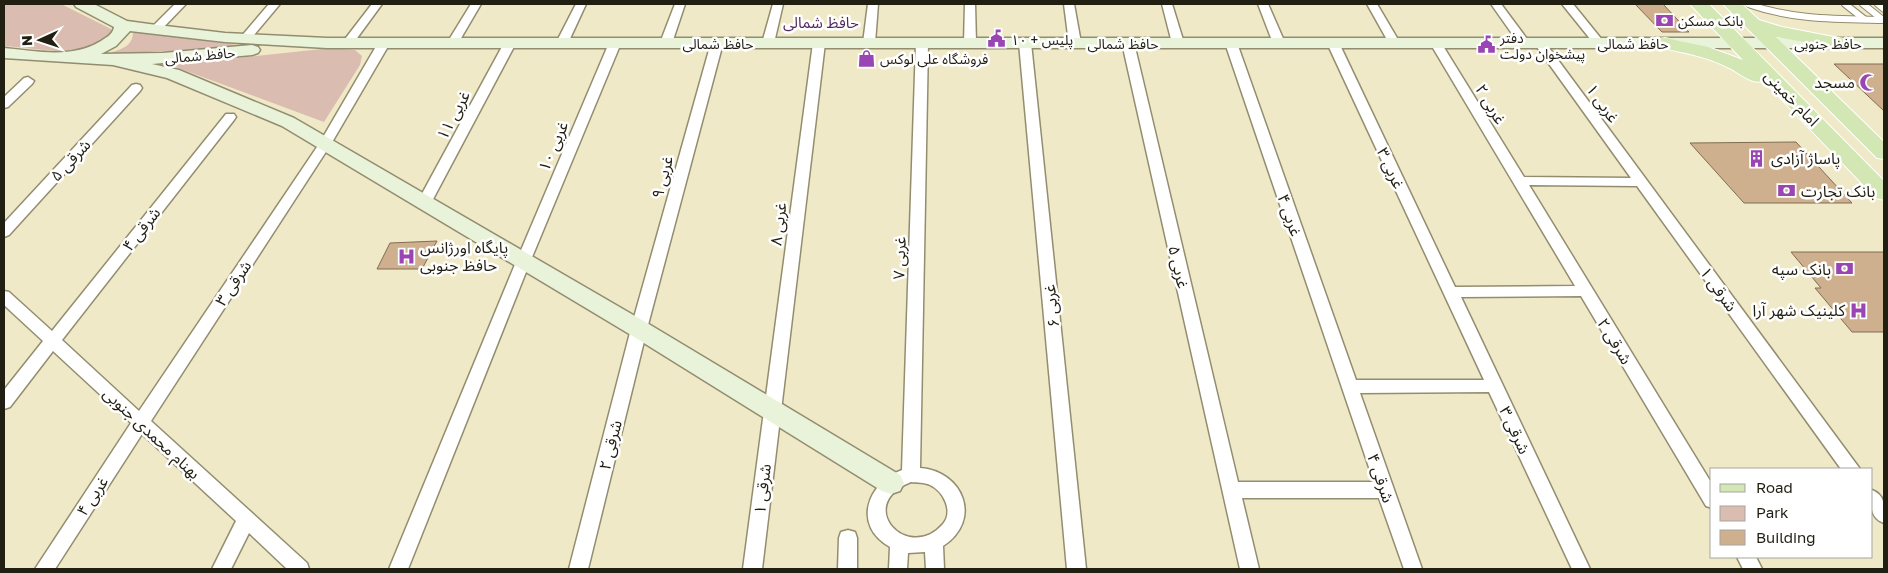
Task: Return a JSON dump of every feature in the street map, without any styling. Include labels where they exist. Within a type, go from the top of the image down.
[{"type":"main road","name":"حافظ شمالی","points":[[82,4],[123,24],[155,30],[244,40],[327,43],[1738,43]]},
{"type":"main road","points":[[1664,43],[1696,35],[1704,24],[1706,5],[1732,12],[1732,4]]},
{"type":"main road","name":"امام خمینی","points":[[1732,4],[1884,154]]},
{"type":"main road","name":"امام خمینی","points":[[1706,5],[1738,43],[1884,193]]},
{"type":"main road","points":[[1752,23],[1778,32],[1838,43]]},
{"type":"main road","points":[[73,57],[102,48],[112,42],[123,30],[123,24]]},
{"type":"main road","name":"حافظ شمالی","points":[[4,53],[142,60],[327,43]]},
{"type":"main road","points":[[1664,43],[1729,58],[1756,75],[1810,118]]},
{"type":"main road","name":"حافظ جنوبی","points":[[1738,43],[1884,43]]},
{"type":"main road","points":[[1806,76],[1812,52],[1816,49],[1838,43]]},
{"type":"main road","points":[[114,60],[172,74],[288,122],[523,262],[640,325],[891,483]]},
{"type":"street","points":[[155,30],[182,4]]},
{"type":"street","points":[[244,40],[275,4]]},
{"type":"street","points":[[348,43],[377,4]]},
{"type":"street","points":[[452,43],[476,4]]},
{"type":"street","points":[[562,43],[581,4]]},
{"type":"street","points":[[666,43],[680,4]]},
{"type":"street","points":[[768,43],[778,4]]},
{"type":"street","points":[[869,43],[873,4]]},
{"type":"street","points":[[970,4],[970,43]]},
{"type":"street","points":[[1069,4],[1075,43]]},
{"type":"street","points":[[1167,4],[1178,43]]},
{"type":"street","points":[[1263,4],[1279,43]]},
{"type":"street","points":[[1372,4],[1394,43]]},
{"type":"street","points":[[1496,4],[1532,44]]},
{"type":"street","points":[[1567,4],[1599,44]]},
{"type":"street","name":"۳ شرقی","points":[[141,422],[325,144],[384,43]]},
{"type":"street","name":"۱۱ غربی","points":[[424,203],[510,43]]},
{"type":"street","name":"۱۰ غربی","points":[[523,262],[615,43]]},
{"type":"street","name":"۹ غربی","points":[[640,325],[717,43]]},
{"type":"street","name":"۸ غربی","points":[[772,409],[819,43]]},
{"type":"street","name":"۷ غربی","points":[[911,475],[922,43]]},
{"type":"street","name":"۶ غربی","points":[[1025,43],[1077,569]]},
{"type":"street","name":"۵ غربی","points":[[1128,43],[1231,490]]},
{"type":"street","name":"۴ غربی","points":[[1231,43],[1350,387]]},
{"type":"street","name":"۳ غربی","points":[[1333,43],[1450,292]]},
{"type":"street","name":"۲ غربی","points":[[1436,44],[1519,181]]},
{"type":"street","name":"۱ غربی","points":[[1532,44],[1641,182]]},
{"type":"street","points":[[4,104],[28,81]]},
{"type":"street","name":"۵ شرقی","points":[[4,232],[136,88]]},
{"type":"street","name":"۴ شرقی","points":[[53,340],[230,117]]},
{"type":"street","points":[[1519,181],[1641,182]]},
{"type":"street","name":"۲ شرقی","points":[[1519,181],[1710,497]]},
{"type":"street","name":"۱ شرقی","points":[[1641,182],[1849,468]]},
{"type":"street","points":[[398,569],[523,262]]},
{"type":"street","points":[[1450,292],[1585,291]]},
{"type":"street","name":"۳ شرقی","points":[[1450,292],[1581,569]]},
{"type":"street","name":"بهنام محمدی جنوبی","points":[[4,296],[300,569]]},
{"type":"street","name":"۲ شرقی","points":[[578,569],[640,325]]},
{"type":"street","points":[[4,402],[53,340]]},
{"type":"street","points":[[1350,387],[1494,386]]},
{"type":"street","name":"۴ شرقی","points":[[1350,387],[1413,569]]},
{"type":"street","name":"۱ شرقی","points":[[752,569],[772,409]]},
{"type":"street","name":"۴ غربی","points":[[44,569],[141,422]]},
{"type":"street","points":[[911,475],[933,477],[950,489],[957,508],[952,528],[934,542],[917,546],[899,543],[883,531],[876,514],[878,497],[891,483],[911,475]]},
{"type":"street","points":[[1249,569],[1231,490],[1386,490]]},
{"type":"street","points":[[1873,500],[1884,516]]},
{"type":"street","points":[[221,569],[246,520]]},
{"type":"street","points":[[847,569],[848,538]]},
{"type":"street","points":[[934,542],[935,569]]},
{"type":"street","points":[[898,569],[899,543]]},
{"type":"street","points":[[1747,558],[1753,569]]},
{"type":"lane","points":[[1748,4],[1764,10],[1804,19],[1883,20]]},
{"type":"lane","points":[[1845,4],[1864,20]]},
{"type":"lane","points":[[1863,4],[1883,20]]},
{"type":"lane","points":[[1878,4],[1884,9]]},
{"type":"green space","points":[[4,4],[61,4],[111,29],[112,35],[101,43],[88,48],[74,50],[60,51],[4,46]]},
{"type":"green space","points":[[133,32],[254,47],[106,54],[120,50],[128,45]]},
{"type":"green space","points":[[331,48],[355,50],[362,56],[360,65],[324,122],[170,65]]},
{"type":"building","name":"بانک مسکن","points":[[1635,4],[1663,4],[1689,32],[1662,32]]},
{"type":"building","name":"مسجد","points":[[1834,64],[1884,64],[1884,111]]},
{"type":"building","points":[[1796,142],[1852,203],[1744,203],[1690,143]]},
{"type":"building","name":"پایگاه اورژانس حافظ جنوبی","points":[[437,241],[422,269],[377,269],[390,243]]},
{"type":"building","points":[[1791,252],[1884,252],[1884,332],[1852,332],[1815,288],[1821,288]]},
{"type":"place","name":"بانک مسکن","points":[[1664,20]]},
{"type":"place","name":"پلیس + ۱۰","points":[[997,39]]},
{"type":"place","name":"دفتر پیشخوان دولت","points":[[1486,45]]},
{"type":"place","name":"فروشگاه علی لوکس","points":[[866,58]]},
{"type":"place","name":"مسجد","points":[[1869,82]]},
{"type":"place","name":"پاساژ آزادی","points":[[1757,158]]},
{"type":"place","name":"بانک تجارت","points":[[1787,191]]},
{"type":"place","name":"پایگاه اورژانس حافظ جنوبی","points":[[406,256]]},
{"type":"place","name":"بانک سپه","points":[[1845,269]]},
{"type":"place","name":"کلینیک شهر آرا","points":[[1859,310]]},
{"type":"district","name":"حافظ شمالی","points":[[821,22]]}]
